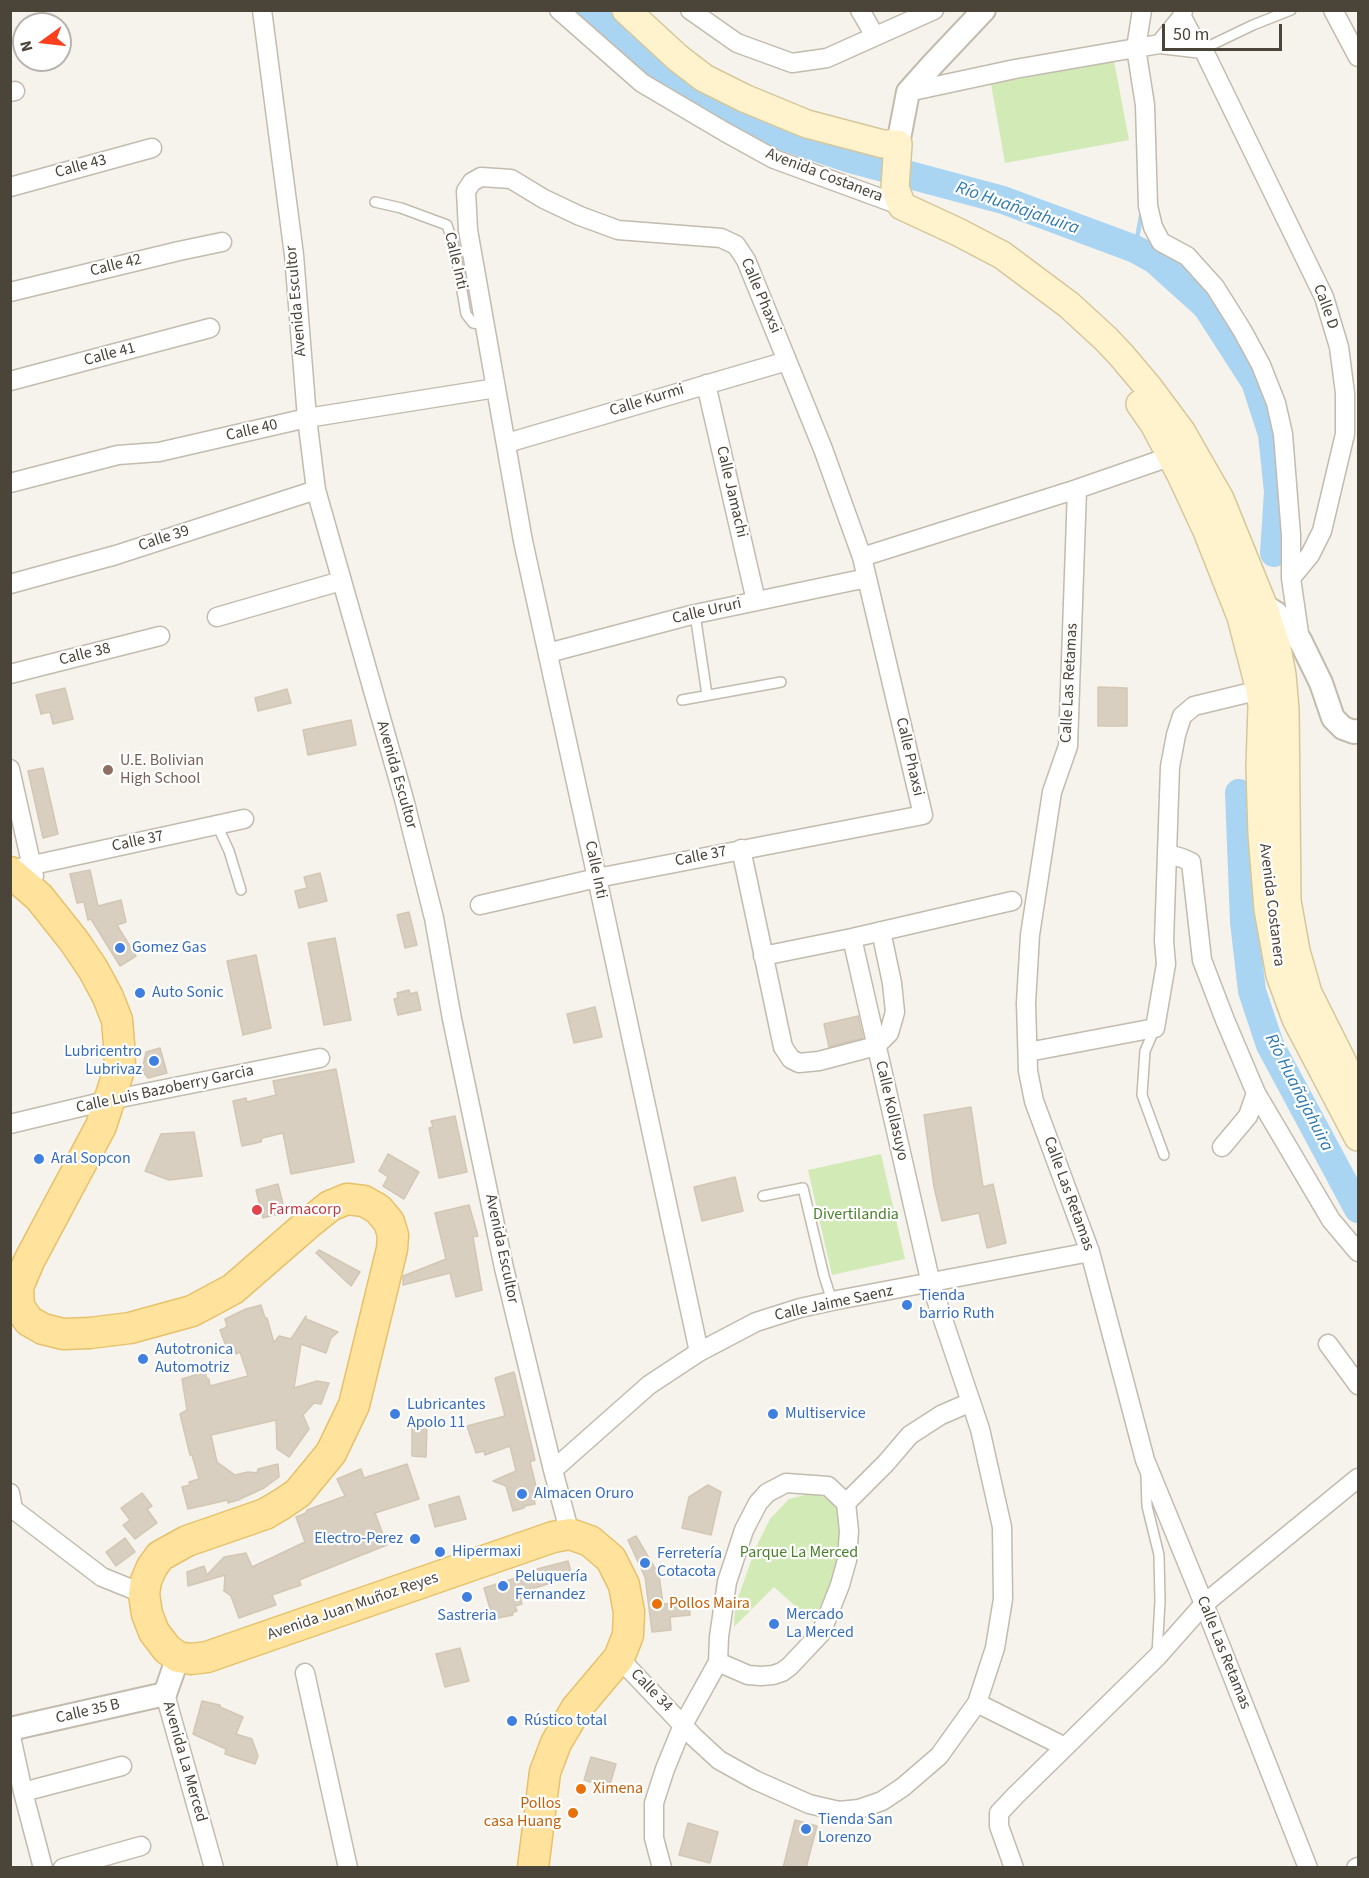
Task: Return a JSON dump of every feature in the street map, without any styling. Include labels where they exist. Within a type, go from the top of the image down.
[{"type":"main road","points":[[626,10],[678,58],[704,78],[744,98],[807,124],[898,147],[898,197]]},
{"type":"main road","name":"Avenida Costanera","points":[[898,197],[957,232],[1002,255],[1069,305],[1106,339],[1149,388],[1181,431],[1220,499],[1263,605],[1277,648],[1271,683],[1262,706],[1260,767],[1268,909],[1280,975],[1296,1019],[1359,1137]]},
{"type":"main road","name":"Avenida Costanera","points":[[1069,305],[1138,402],[1172,456],[1224,571],[1241,617],[1285,709],[1287,901],[1296,951],[1308,993],[1359,1093]]},
{"type":"main road","points":[[1172,456],[1182,457],[1194,465],[1220,499]]},
{"type":"main road","points":[[18,869],[54,914],[93,969],[108,997],[117,1020],[120,1067],[101,1126],[29,1261],[18,1287],[15,1308],[29,1321],[43,1329],[63,1334],[130,1328],[192,1311],[233,1289],[330,1206],[347,1199],[364,1201],[378,1209],[389,1222],[393,1235],[392,1249],[354,1405],[331,1453],[298,1493],[282,1504],[265,1514],[187,1541],[160,1556],[152,1567],[144,1594],[147,1614],[154,1632],[167,1649],[178,1657]]},
{"type":"main road","points":[[533,1868],[545,1772],[556,1743],[576,1710],[618,1658],[628,1635],[629,1612],[624,1586],[611,1559],[590,1541],[570,1534]]},
{"type":"main road","name":"Avenida Juan Muñoz Reyes","points":[[178,1657],[191,1659],[218,1654],[519,1548],[570,1534]]},
{"type":"street","name":"Avenida Escultor","points":[[262,10],[294,255],[307,418],[316,490],[404,799],[434,918],[452,1019],[504,1268],[570,1534]]},
{"type":"street","name":"Avenida Costanera","points":[[559,10],[642,83],[725,132],[774,159],[898,197]]},
{"type":"street","points":[[690,10],[737,43],[792,63],[827,58],[934,10]]},
{"type":"street","points":[[860,10],[875,36]]},
{"type":"street","points":[[898,147],[908,92],[984,10]]},
{"type":"street","points":[[1142,10],[1136,48],[1145,105],[1148,206],[1153,227],[1161,242],[1187,256],[1215,287],[1261,365],[1276,403],[1283,434],[1291,535],[1291,578],[1300,640]]},
{"type":"street","points":[[1333,10],[1359,57]]},
{"type":"street","points":[[1160,44],[1182,14]]},
{"type":"street","name":"Calle D","points":[[1182,14],[1192,36],[1203,49],[1324,297],[1339,347],[1352,432],[1322,531],[1310,555],[1291,578]]},
{"type":"street","points":[[908,92],[1015,69],[1160,44],[1203,49]]},
{"type":"street","name":"Calle 43","points":[[10,187],[152,148]]},
{"type":"street","name":"Calle Phaxsi","points":[[496,387],[468,230],[466,191],[472,182],[481,177],[511,179],[544,200],[618,230],[721,238],[736,245],[746,260],[823,448],[862,557],[922,815]]},
{"type":"street","name":"Calle 42","points":[[10,292],[222,242]]},
{"type":"street","name":"Calle 41","points":[[10,381],[210,328]]},
{"type":"street","name":"Calle Kurmi","points":[[507,443],[787,361]]},
{"type":"street","name":"Calle Jamachi","points":[[706,384],[756,601]]},
{"type":"street","name":"Calle 40","points":[[10,483],[118,455],[159,452],[307,418],[496,387]]},
{"type":"street","name":"Calle Inti","points":[[496,387],[523,541],[699,1352]]},
{"type":"street","points":[[862,557],[1077,489],[1172,456]]},
{"type":"street","name":"Calle Las Retamas","points":[[1077,489],[1068,746],[1052,792],[1030,935],[1026,1003],[1028,1071],[1034,1101],[1090,1252],[1145,1460],[1308,1868]]},
{"type":"street","name":"Calle 39","points":[[10,584],[116,555],[316,490]]},
{"type":"street","name":"Calle Ururi","points":[[548,653],[695,614],[867,578]]},
{"type":"street","points":[[217,617],[341,581]]},
{"type":"street","name":"Avenida Costanera","points":[[1263,605],[1276,613],[1300,640],[1321,683],[1333,718],[1343,728],[1354,732],[1359,731]]},
{"type":"street","name":"Calle 38","points":[[10,674],[160,636]]},
{"type":"street","points":[[1028,1052],[1155,1028],[1166,964],[1164,941],[1170,767],[1172,748],[1182,716],[1194,706],[1304,675],[1321,683]]},
{"type":"street","points":[[10,769],[18,869]]},
{"type":"street","name":"Calle 37","points":[[480,905],[597,878],[922,815]]},
{"type":"street","name":"Calle 37","points":[[18,869],[244,819]]},
{"type":"street","points":[[741,849],[783,1047],[791,1059],[799,1064],[876,1046],[888,1033],[895,1012],[892,983],[881,931]]},
{"type":"street","points":[[1168,854],[1191,862],[1202,960],[1256,1093],[1331,1220],[1359,1252]]},
{"type":"street","points":[[763,956],[1012,901]]},
{"type":"street","name":"Calle Kollasuyo","points":[[852,938],[931,1284],[980,1429],[1002,1527],[1003,1599],[995,1648],[977,1703]]},
{"type":"street","name":"Calle Luis Bazoberry Garcia","points":[[10,1124],[110,1100],[320,1058]]},
{"type":"street","points":[[1222,1147],[1248,1116],[1256,1093]]},
{"type":"street","name":"Calle Jaime Saenz","points":[[553,1470],[649,1385],[699,1352],[756,1322],[832,1301],[1090,1252]]},
{"type":"street","points":[[1328,1344],[1359,1384]]},
{"type":"street","points":[[846,1503],[910,1435],[941,1414],[971,1402]]},
{"type":"street","points":[[1014,1868],[999,1826],[999,1813],[1157,1658],[1204,1604],[1359,1478]]},
{"type":"street","points":[[662,1868],[654,1838],[654,1803],[683,1725],[718,1662],[719,1637],[727,1582],[744,1530],[758,1503],[767,1492],[786,1483],[828,1486],[846,1503],[849,1531],[847,1560],[831,1611],[821,1633],[790,1666],[773,1675],[748,1675],[718,1662]]},
{"type":"street","points":[[10,1493],[13,1509],[102,1577],[144,1594]]},
{"type":"street","name":"Avenida La Merced","points":[[178,1657],[165,1694],[214,1868]]},
{"type":"street","name":"Calle 34","points":[[618,1658],[719,1760],[755,1780],[809,1804],[838,1810],[859,1809],[882,1801],[903,1786],[939,1756],[977,1703]]},
{"type":"street","points":[[305,1673],[348,1868]]},
{"type":"street","name":"Calle 35 B","points":[[10,1730],[165,1694]]},
{"type":"street","points":[[977,1703],[1065,1747]]},
{"type":"street","points":[[10,1730],[43,1868]]},
{"type":"street","points":[[23,1792],[122,1766]]},
{"type":"street","points":[[63,1868],[141,1846]]},
{"type":"lane","points":[[1203,49],[1291,10]]},
{"type":"lane","name":"Calle Inti","points":[[375,201],[447,225],[455,250],[466,314],[473,323],[485,325]]},
{"type":"lane","points":[[695,614],[707,695]]},
{"type":"lane","points":[[682,700],[781,682]]},
{"type":"lane","points":[[217,825],[229,850],[241,890]]},
{"type":"lane","points":[[1155,1028],[1145,1051],[1142,1095],[1164,1155]]},
{"type":"lane","points":[[763,1196],[803,1188],[832,1301]]},
{"type":"lane","points":[[1145,1460],[1147,1506],[1159,1555],[1160,1601],[1157,1658]]},
{"type":"green space","points":[[1114,61],[1129,140],[1005,163],[991,84]]},
{"type":"green space","name":"Divertilandia","points":[[881,1154],[905,1259],[832,1275],[808,1170]]},
{"type":"green space","name":"Parque La Merced","points":[[805,1495],[821,1495],[839,1508],[843,1557],[813,1622],[774,1587],[734,1627],[735,1606],[756,1547],[770,1519],[789,1499]]},
{"type":"building","points":[[1098,687],[1127,688],[1127,726],[1098,726]]},
{"type":"building","points":[[65,688],[73,719],[53,724],[50,712],[41,714],[36,695]]},
{"type":"building","points":[[287,689],[291,703],[258,711],[255,698]]},
{"type":"building","points":[[351,720],[356,745],[308,755],[303,730]]},
{"type":"building","points":[[43,768],[58,834],[43,838],[28,771]]},
{"type":"building","points":[[90,870],[98,906],[121,900],[126,922],[117,925],[136,956],[120,966],[91,919],[88,920],[84,902],[77,903],[70,874]]},
{"type":"building","points":[[320,873],[327,901],[299,908],[295,891],[307,888],[304,877]]},
{"type":"building","points":[[409,912],[417,945],[405,948],[397,915]]},
{"type":"building","points":[[335,938],[351,1020],[324,1025],[308,943]]},
{"type":"building","points":[[256,955],[271,1028],[243,1035],[227,961]]},
{"type":"building","points":[[409,990],[410,994],[417,992],[421,1010],[398,1015],[394,999],[398,998],[397,993]]},
{"type":"building","points":[[595,1007],[602,1037],[574,1043],[567,1014]]},
{"type":"building","points":[[858,1016],[863,1038],[829,1047],[824,1024]]},
{"type":"building","name":"Lubricentro Lubrivaz","points":[[160,1048],[167,1073],[148,1078],[142,1071],[146,1052]]},
{"type":"building","points":[[336,1069],[354,1162],[291,1174],[283,1133],[262,1138],[261,1142],[242,1146],[233,1101],[246,1098],[247,1102],[276,1095],[273,1081]]},
{"type":"building","points":[[971,1107],[983,1187],[993,1184],[1006,1243],[987,1248],[979,1213],[942,1221],[934,1187],[924,1115]]},
{"type":"building","points":[[455,1116],[467,1172],[439,1178],[429,1128],[433,1127],[431,1121]]},
{"type":"building","points":[[194,1132],[202,1176],[169,1180],[145,1171],[161,1134]]},
{"type":"building","points":[[388,1154],[419,1172],[404,1199],[383,1186],[388,1177],[379,1171]]},
{"type":"building","points":[[735,1177],[743,1211],[702,1221],[694,1187]]},
{"type":"building","points":[[278,1184],[285,1212],[263,1218],[256,1190]]},
{"type":"building","points":[[469,1205],[478,1236],[473,1237],[482,1290],[456,1297],[450,1273],[403,1285],[403,1276],[446,1259],[435,1213]]},
{"type":"building","points":[[319,1250],[360,1272],[351,1286],[316,1253]]},
{"type":"building","points":[[261,1305],[274,1343],[279,1336],[291,1339],[306,1316],[306,1319],[338,1332],[331,1338],[326,1353],[301,1344],[294,1388],[317,1381],[329,1383],[321,1404],[314,1403],[303,1415],[309,1429],[289,1457],[277,1449],[276,1420],[211,1435],[217,1462],[235,1475],[248,1472],[257,1473],[258,1469],[278,1464],[279,1477],[264,1488],[238,1500],[188,1509],[182,1487],[199,1479],[192,1455],[190,1455],[180,1414],[187,1410],[182,1379],[205,1372],[210,1386],[248,1376],[240,1352],[236,1354],[234,1347],[227,1349],[220,1330],[227,1327],[225,1319]]},
{"type":"building","points":[[514,1372],[535,1460],[530,1462],[537,1490],[533,1491],[535,1504],[513,1511],[506,1486],[493,1481],[516,1471],[510,1446],[485,1455],[484,1451],[476,1453],[467,1426],[505,1416],[495,1378]]},
{"type":"building","points":[[412,1426],[427,1426],[426,1457],[412,1456]]},
{"type":"building","points":[[407,1464],[419,1499],[375,1513],[387,1545],[299,1580],[301,1585],[272,1595],[276,1605],[239,1618],[231,1596],[224,1591],[225,1575],[188,1586],[187,1572],[204,1566],[207,1575],[224,1557],[246,1553],[252,1567],[305,1542],[296,1517],[306,1513],[307,1510],[345,1496],[337,1479],[361,1469],[364,1478]]},
{"type":"building","points":[[708,1485],[721,1492],[711,1535],[682,1528],[689,1497]]},
{"type":"building","points":[[142,1493],[152,1506],[147,1509],[157,1523],[135,1539],[123,1525],[130,1520],[121,1508]]},
{"type":"building","points":[[459,1496],[466,1519],[435,1527],[429,1505]]},
{"type":"building","points":[[636,1536],[659,1575],[663,1604],[689,1602],[690,1615],[670,1617],[671,1630],[652,1632],[645,1577],[628,1540]]},
{"type":"building","points":[[125,1538],[135,1552],[116,1566],[106,1552]]},
{"type":"building","points":[[568,1561],[571,1572],[554,1582],[522,1592],[523,1596],[520,1597],[522,1604],[515,1606],[517,1611],[512,1613],[513,1615],[493,1619],[484,1588],[538,1571],[537,1569]]},
{"type":"building","points":[[460,1648],[469,1681],[445,1687],[436,1654]]},
{"type":"building","points":[[202,1701],[220,1705],[243,1717],[236,1734],[252,1739],[258,1756],[255,1764],[225,1754],[226,1749],[193,1734]]},
{"type":"building","points":[[591,1757],[616,1764],[609,1788],[584,1780]]},
{"type":"building","points":[[795,1820],[817,1826],[806,1868],[783,1868]]},
{"type":"building","points":[[688,1823],[718,1832],[710,1863],[679,1855]]},
{"type":"waterway","name":"Río Huañajahuira","points":[[587,10],[677,88],[731,119],[850,159],[1003,200],[1135,249],[1155,260],[1206,306],[1255,382],[1272,434],[1278,492],[1274,553]]},
{"type":"waterway","points":[[1135,249],[1142,211]]},
{"type":"waterway","name":"Río Huañajahuira","points":[[1239,793],[1244,922],[1252,991],[1270,1045],[1358,1209]]},
{"type":"place","name":"U.E. Bolivian High School","points":[[108,770]]},
{"type":"place","name":"Gomez Gas","points":[[120,948]]},
{"type":"place","name":"Auto Sonic","points":[[140,993]]},
{"type":"place","name":"Lubricentro Lubrivaz","points":[[154,1061]]},
{"type":"place","name":"Aral Sopcon","points":[[39,1159]]},
{"type":"place","name":"Farmacorp","points":[[257,1210]]},
{"type":"place","name":"Tienda barrio Ruth","points":[[907,1305]]},
{"type":"place","name":"Autotronica Automotriz","points":[[143,1359]]},
{"type":"place","name":"Lubricantes Apolo 11","points":[[395,1414]]},
{"type":"place","name":"Multiservice","points":[[773,1414]]},
{"type":"place","name":"Almacen Oruro","points":[[522,1494]]},
{"type":"place","name":"Electro-Perez","points":[[415,1539]]},
{"type":"place","name":"Hipermaxi","points":[[440,1552]]},
{"type":"place","name":"Ferretería Cotacota","points":[[645,1563]]},
{"type":"place","name":"Peluquería Fernandez","points":[[503,1586]]},
{"type":"place","name":"Sastreria","points":[[467,1597]]},
{"type":"place","name":"Pollos Maira","points":[[657,1604]]},
{"type":"place","name":"Mercado La Merced","points":[[774,1624]]},
{"type":"place","name":"Rústico total","points":[[512,1721]]},
{"type":"place","name":"Ximena","points":[[581,1789]]},
{"type":"place","name":"Pollos casa Huang","points":[[573,1813]]},
{"type":"place","name":"Tienda San Lorenzo","points":[[806,1829]]}]
